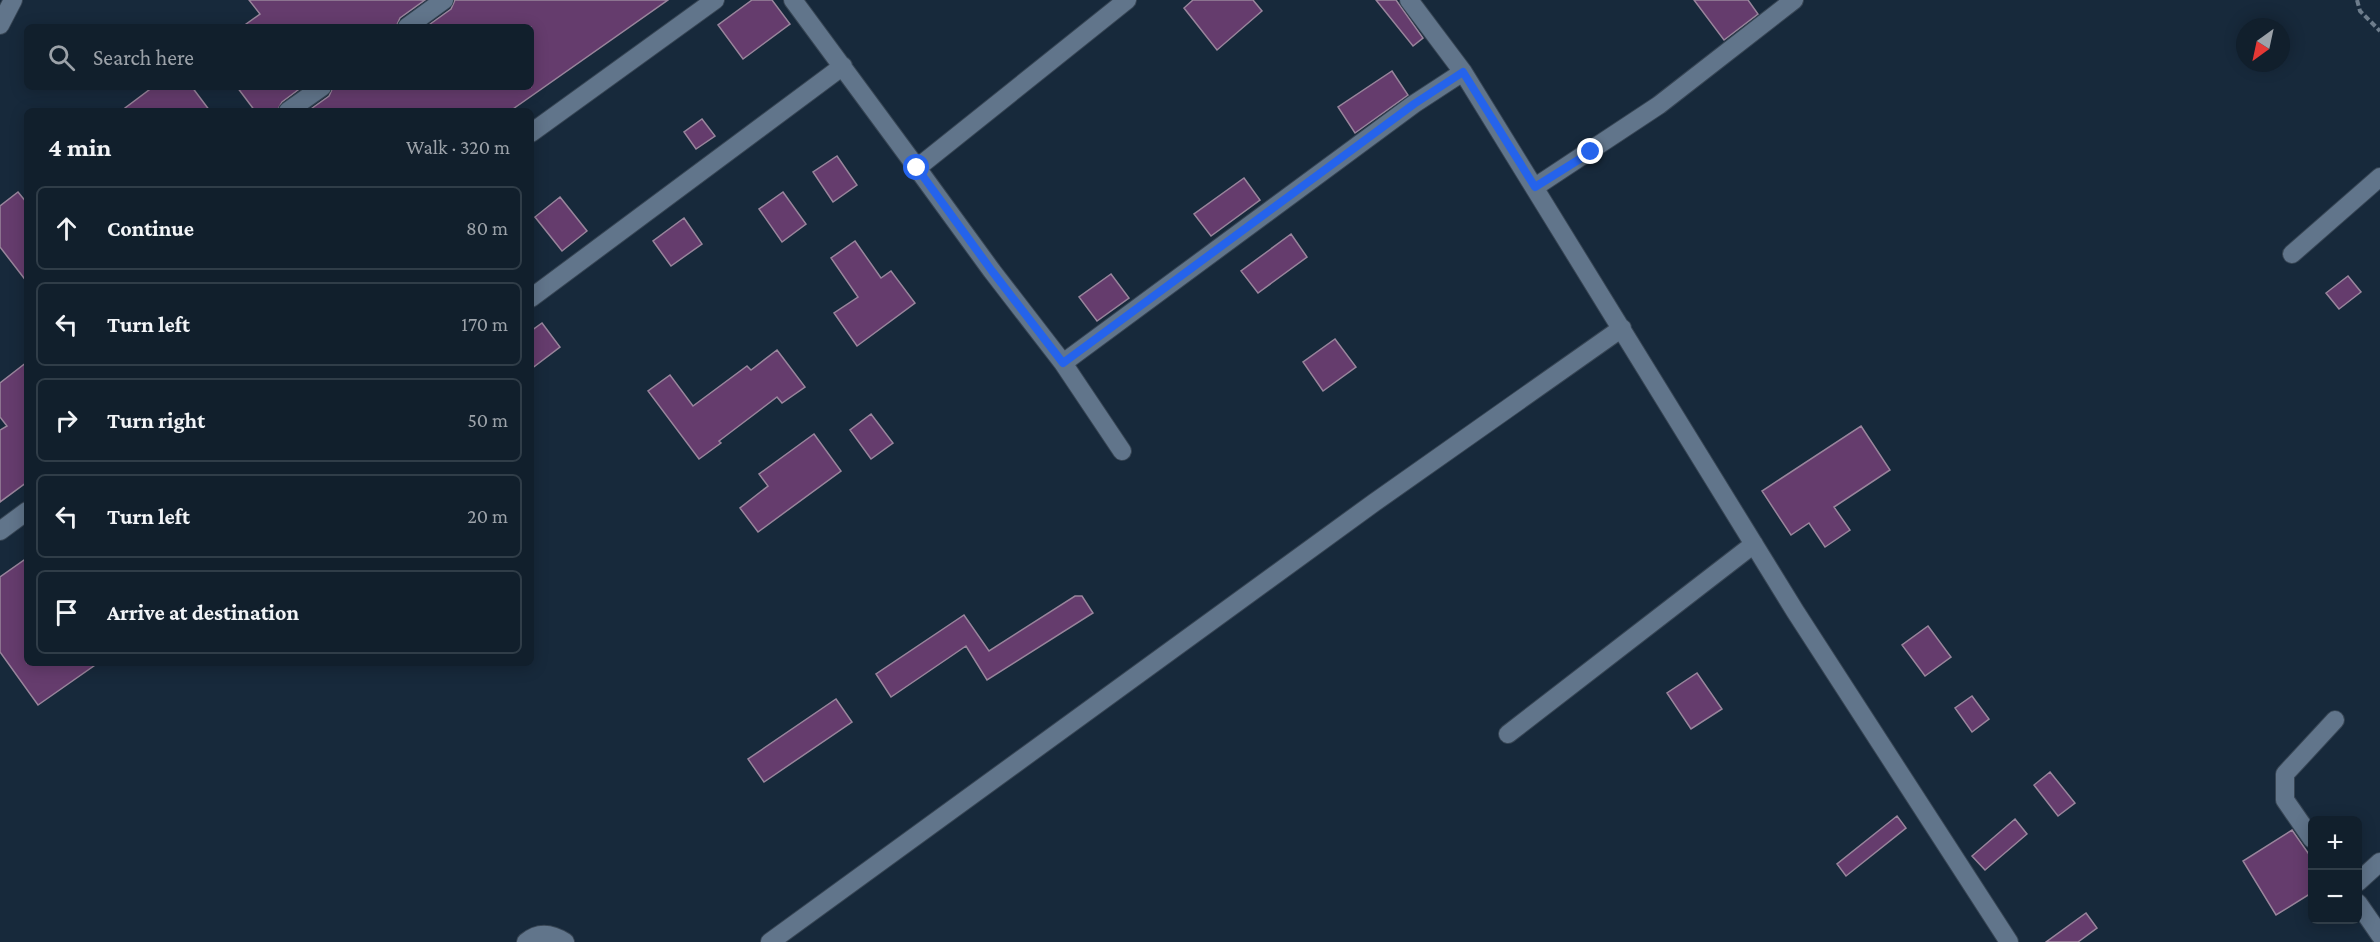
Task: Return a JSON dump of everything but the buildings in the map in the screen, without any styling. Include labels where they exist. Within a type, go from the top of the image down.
[{"type":"street","points":[[0,25],[13,0]]},
{"type":"street","points":[[411,24],[444,0]]},
{"type":"street","points":[[534,131],[715,0]]},
{"type":"street","points":[[794,0],[992,271],[1063,363],[1122,451]]},
{"type":"street","points":[[917,168],[1128,0]]},
{"type":"street","points":[[1409,0],[1463,72],[1754,544],[2009,942]]},
{"type":"street","points":[[1535,187],[1659,105],[1794,0]]},
{"type":"street","points":[[534,296],[843,66]]},
{"type":"street","points":[[1063,363],[1414,104],[1463,72]]},
{"type":"street","points":[[292,108],[318,90]]},
{"type":"street","points":[[2292,254],[2380,177]]},
{"type":"street","points":[[770,942],[1365,509],[1622,328]]},
{"type":"street","points":[[0,531],[24,513]]},
{"type":"street","points":[[1508,734],[1754,544]]},
{"type":"street","points":[[2308,832],[2285,801],[2285,774],[2335,720]]},
{"type":"street","points":[[2362,878],[2380,862]]},
{"type":"street","points":[[2362,909],[2380,935]]},
{"type":"street","points":[[526,942],[533,936],[546,933],[566,942]]},
{"type":"path","points":[[2357,0],[2360,11],[2380,31]]},
{"type":"route","points":[[917,168],[1063,363],[1414,104],[1463,72],[1535,187],[1591,152]]}]
